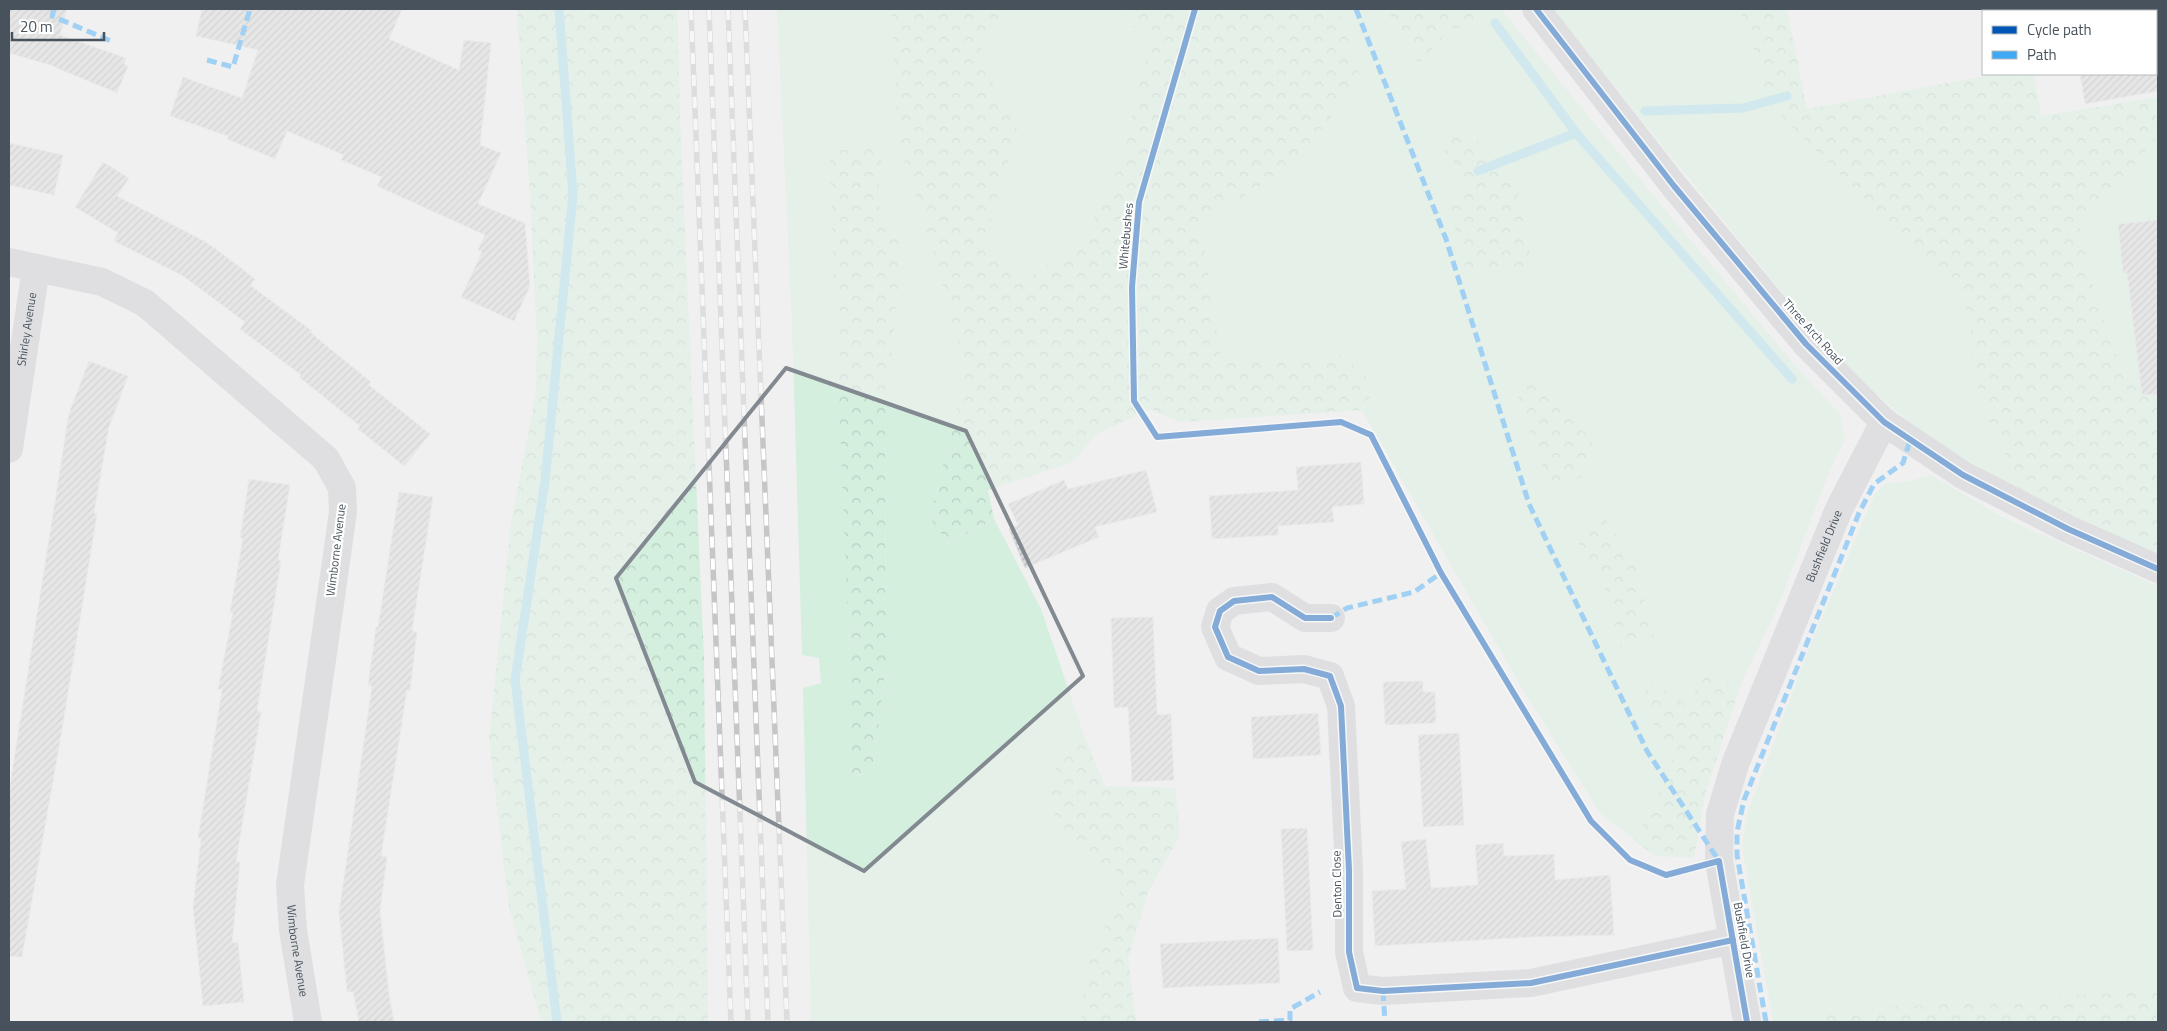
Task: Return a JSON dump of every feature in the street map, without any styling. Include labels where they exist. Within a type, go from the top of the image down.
[{"type":"street","name":"Three Arch Road","points":[[1536,9],[1674,186],[1800,337],[1884,422],[1963,475],[2068,529],[2158,569]]},
{"type":"street","name":"Wimborne Avenue","points":[[9,262],[102,282],[145,303],[326,459],[342,488],[343,512],[290,885],[293,930],[308,1022]]},
{"type":"street","name":"Shirley Avenue","points":[[9,449],[36,268]]},
{"type":"street","name":"Bushfield Drive","points":[[1747,1022],[1719,861],[1720,814],[1736,762],[1839,509],[1884,422]]},
{"type":"street","name":"Denton Close","points":[[1331,618],[1305,618],[1272,597],[1234,601],[1220,611],[1215,628],[1228,657],[1260,671],[1304,669],[1330,676],[1341,706],[1349,870],[1348,952],[1357,988],[1383,991],[1531,984],[1733,940]]},
{"type":"highlighted area","points":[[786,368],[966,431],[1083,676],[864,871],[695,782],[616,578]]},
{"type":"green space","points":[[517,9],[677,9],[681,144],[704,658],[708,1022],[541,1022],[509,907],[489,740],[511,522],[536,393],[537,338],[530,196]]},
{"type":"green space","points":[[777,9],[891,9],[899,145],[934,254],[966,373],[930,518],[948,543],[994,519],[1041,609],[1084,735],[1059,750],[1067,843],[1117,871],[1120,894],[1085,970],[1081,1022],[811,1022],[803,688],[821,683],[819,658],[802,655],[792,323]],"holes":[[[882,147],[878,205],[904,241],[885,413],[886,665],[873,772],[852,777],[848,617]]]},
{"type":"green space","points":[[891,9],[1006,9],[980,45],[989,75],[1018,130],[983,245],[1020,283],[1083,242],[1119,167],[1151,38],[1132,26],[1115,9],[1338,9],[1361,79],[1294,164],[1201,224],[1222,363],[1343,355],[1376,387],[1362,410],[1180,422],[1150,409],[1098,433],[1072,462],[988,490],[994,519],[948,543],[930,518],[966,373],[934,254],[899,145]]},
{"type":"green space","points":[[1006,9],[1115,9],[1132,26],[1151,38],[1119,167],[1083,242],[1020,283],[983,245],[1018,130],[989,75],[980,45]]},
{"type":"green space","points":[[1338,9],[1386,9],[1418,64],[1451,29],[1475,25],[1501,9],[1799,370],[1840,414],[1845,440],[1830,470],[1777,608],[1740,686],[1704,798],[1694,857],[1656,856],[1600,813],[1522,688],[1362,410],[1376,387],[1342,355],[1222,363],[1201,224],[1294,164],[1361,80]]},
{"type":"green space","points":[[1386,9],[1501,9],[1475,25],[1451,29],[1418,64]]},
{"type":"green space","points":[[1553,9],[1735,9],[1744,17],[1748,25],[1767,102],[1961,294],[1970,327],[1974,370],[1980,395],[2022,491],[2158,547],[2158,555],[2055,508],[2021,491],[1987,472],[1923,431],[1872,390],[1832,350],[1794,307]]},
{"type":"green space","points":[[1735,9],[1787,9],[1807,109],[1991,75],[2034,75],[2041,116],[2158,97],[2158,135],[2131,169],[2082,215],[2079,221],[2097,297],[2118,358],[2123,367],[2130,373],[2158,380],[2158,547],[2022,491],[1980,395],[1974,370],[1970,327],[1961,294],[1767,102],[1748,25],[1744,17]]},
{"type":"green space","points":[[1456,131],[1482,143],[1516,184],[1533,269],[1467,274],[1449,206],[1465,179],[1440,144]]},
{"type":"green space","points":[[2158,135],[2158,220],[2118,224],[2123,273],[2158,270],[2158,313],[2133,316],[2139,366],[2158,364],[2158,380],[2130,373],[2123,367],[2118,358],[2097,297],[2079,221],[2082,215],[2131,169]]},
{"type":"green space","points":[[882,147],[878,205],[904,240],[885,413],[886,665],[873,772],[851,777],[848,617],[829,151]]},
{"type":"green space","points":[[1529,379],[1593,441],[1585,474],[1552,494],[1518,396]]},
{"type":"green space","points":[[1931,475],[2002,517],[2158,586],[2158,991],[1824,1011],[1824,1021],[1773,1021],[1742,846],[1747,814],[1810,646],[1874,496],[1885,484],[1910,481]]},
{"type":"green space","points":[[1603,515],[1636,567],[1654,637],[1621,647],[1604,584],[1573,534]]},
{"type":"green space","points":[[1707,674],[1740,686],[1704,798],[1694,857],[1656,856],[1634,841],[1650,812],[1674,755],[1642,706],[1649,679],[1685,704]]},
{"type":"green space","points":[[1084,735],[1105,786],[1175,788],[1180,834],[1148,892],[1128,959],[1136,1022],[1081,1022],[1085,970],[1120,894],[1117,871],[1067,843],[1049,801],[1059,750]]},
{"type":"green space","points":[[2158,991],[2158,1022],[1824,1021],[1823,1011]]},
{"type":"building","points":[[9,9],[67,9],[60,35],[126,58],[124,64],[128,66],[117,93],[50,65],[9,53]]},
{"type":"building","points":[[202,9],[402,9],[389,39],[459,70],[464,40],[491,43],[480,145],[501,153],[478,204],[525,223],[530,286],[514,321],[461,297],[482,252],[478,250],[485,235],[377,186],[382,177],[341,160],[344,155],[287,131],[275,159],[227,139],[228,136],[170,116],[183,77],[242,98],[258,50],[196,36]]},
{"type":"building","points":[[2158,74],[2158,91],[2085,104],[2080,75]]},
{"type":"building","points":[[9,143],[63,155],[54,195],[9,185]]},
{"type":"building","points":[[103,162],[129,178],[117,196],[206,242],[232,261],[255,279],[250,285],[312,331],[311,333],[371,382],[369,385],[430,434],[404,466],[358,429],[360,426],[299,377],[301,375],[240,329],[245,322],[183,276],[114,241],[118,233],[75,207]]},
{"type":"building","points":[[2158,220],[2158,394],[2142,395],[2127,273],[2123,273],[2118,224]]},
{"type":"building","points":[[89,361],[128,376],[109,427],[94,513],[97,514],[62,730],[22,957],[9,956],[9,791],[69,413]]},
{"type":"building","points":[[1361,462],[1364,504],[1332,507],[1334,522],[1278,526],[1278,535],[1212,539],[1209,496],[1298,490],[1296,467]]},
{"type":"building","points":[[1146,470],[1157,512],[1095,527],[1099,537],[1025,568],[1009,529],[1018,525],[1008,504],[1064,480],[1068,489]]},
{"type":"building","points":[[249,479],[290,485],[278,560],[281,561],[257,711],[261,712],[236,862],[240,862],[232,943],[238,942],[244,1002],[203,1006],[193,907],[201,839],[198,838],[222,690],[218,689],[233,612],[230,612],[243,538],[240,538]]},
{"type":"building","points":[[399,492],[433,497],[412,631],[417,632],[410,691],[407,690],[381,856],[387,857],[380,911],[394,1022],[359,1022],[353,992],[347,992],[339,912],[372,686],[368,685],[376,627],[378,627]]},
{"type":"building","points":[[1153,617],[1157,715],[1171,714],[1174,780],[1132,782],[1128,707],[1114,708],[1111,618]]},
{"type":"building","points":[[1423,681],[1423,692],[1435,692],[1436,723],[1385,725],[1383,682]]},
{"type":"building","points":[[1318,713],[1321,755],[1253,759],[1251,717]]},
{"type":"building","points":[[1459,733],[1464,825],[1423,827],[1418,735]]},
{"type":"building","points":[[1307,828],[1313,950],[1287,951],[1281,829]]},
{"type":"building","points":[[1426,839],[1431,888],[1478,885],[1475,845],[1503,843],[1504,856],[1554,854],[1555,880],[1610,875],[1614,935],[1533,937],[1375,946],[1372,891],[1406,889],[1401,842]]},
{"type":"building","points":[[1278,938],[1280,983],[1163,988],[1160,944]]},
{"type":"waterway","points":[[557,1022],[515,680],[545,481],[573,194],[559,9]]},
{"type":"waterway","points":[[1495,23],[1576,133],[1792,379]]},
{"type":"waterway","points":[[1645,111],[1743,108],[1787,96]]},
{"type":"waterway","points":[[1478,171],[1576,133]]},
{"type":"railway","points":[[691,9],[731,1022]]},
{"type":"railway","points":[[709,9],[748,1022]]},
{"type":"railway","points":[[728,9],[768,1022]]},
{"type":"railway","points":[[745,9],[787,1022]]},
{"type":"marked path","points":[[54,9],[52,16],[111,41]]},
{"type":"marked path","points":[[207,60],[233,67],[250,9]]},
{"type":"marked path","points":[[1356,9],[1446,239],[1529,504],[1647,751],[1719,861],[1717,862]]},
{"type":"marked path","points":[[1766,1022],[1737,855],[1737,832],[1744,800],[1859,513],[1874,484],[1903,463],[1910,440]]},
{"type":"marked path","points":[[1331,618],[1347,608],[1414,592],[1441,573]]},
{"type":"marked path","points":[[1383,991],[1385,1022]]},
{"type":"marked path","points":[[1259,1022],[1290,1020],[1290,1009],[1320,992]]},
{"type":"cycle path","name":"Whitebushes","points":[[1195,9],[1139,202],[1132,287],[1134,401],[1157,437],[1341,422],[1371,435],[1441,573],[1591,821],[1630,860],[1666,875],[1719,861],[1747,1022]]},
{"type":"cycle path","points":[[1536,9],[1674,186],[1806,344],[1884,422],[1963,475],[2068,529],[2158,569]]},
{"type":"cycle path","points":[[1331,618],[1305,618],[1272,597],[1234,601],[1220,611],[1215,627],[1228,657],[1259,671],[1304,669],[1330,676],[1341,706],[1349,870],[1349,952],[1357,988],[1383,991],[1531,983],[1733,940]]}]
